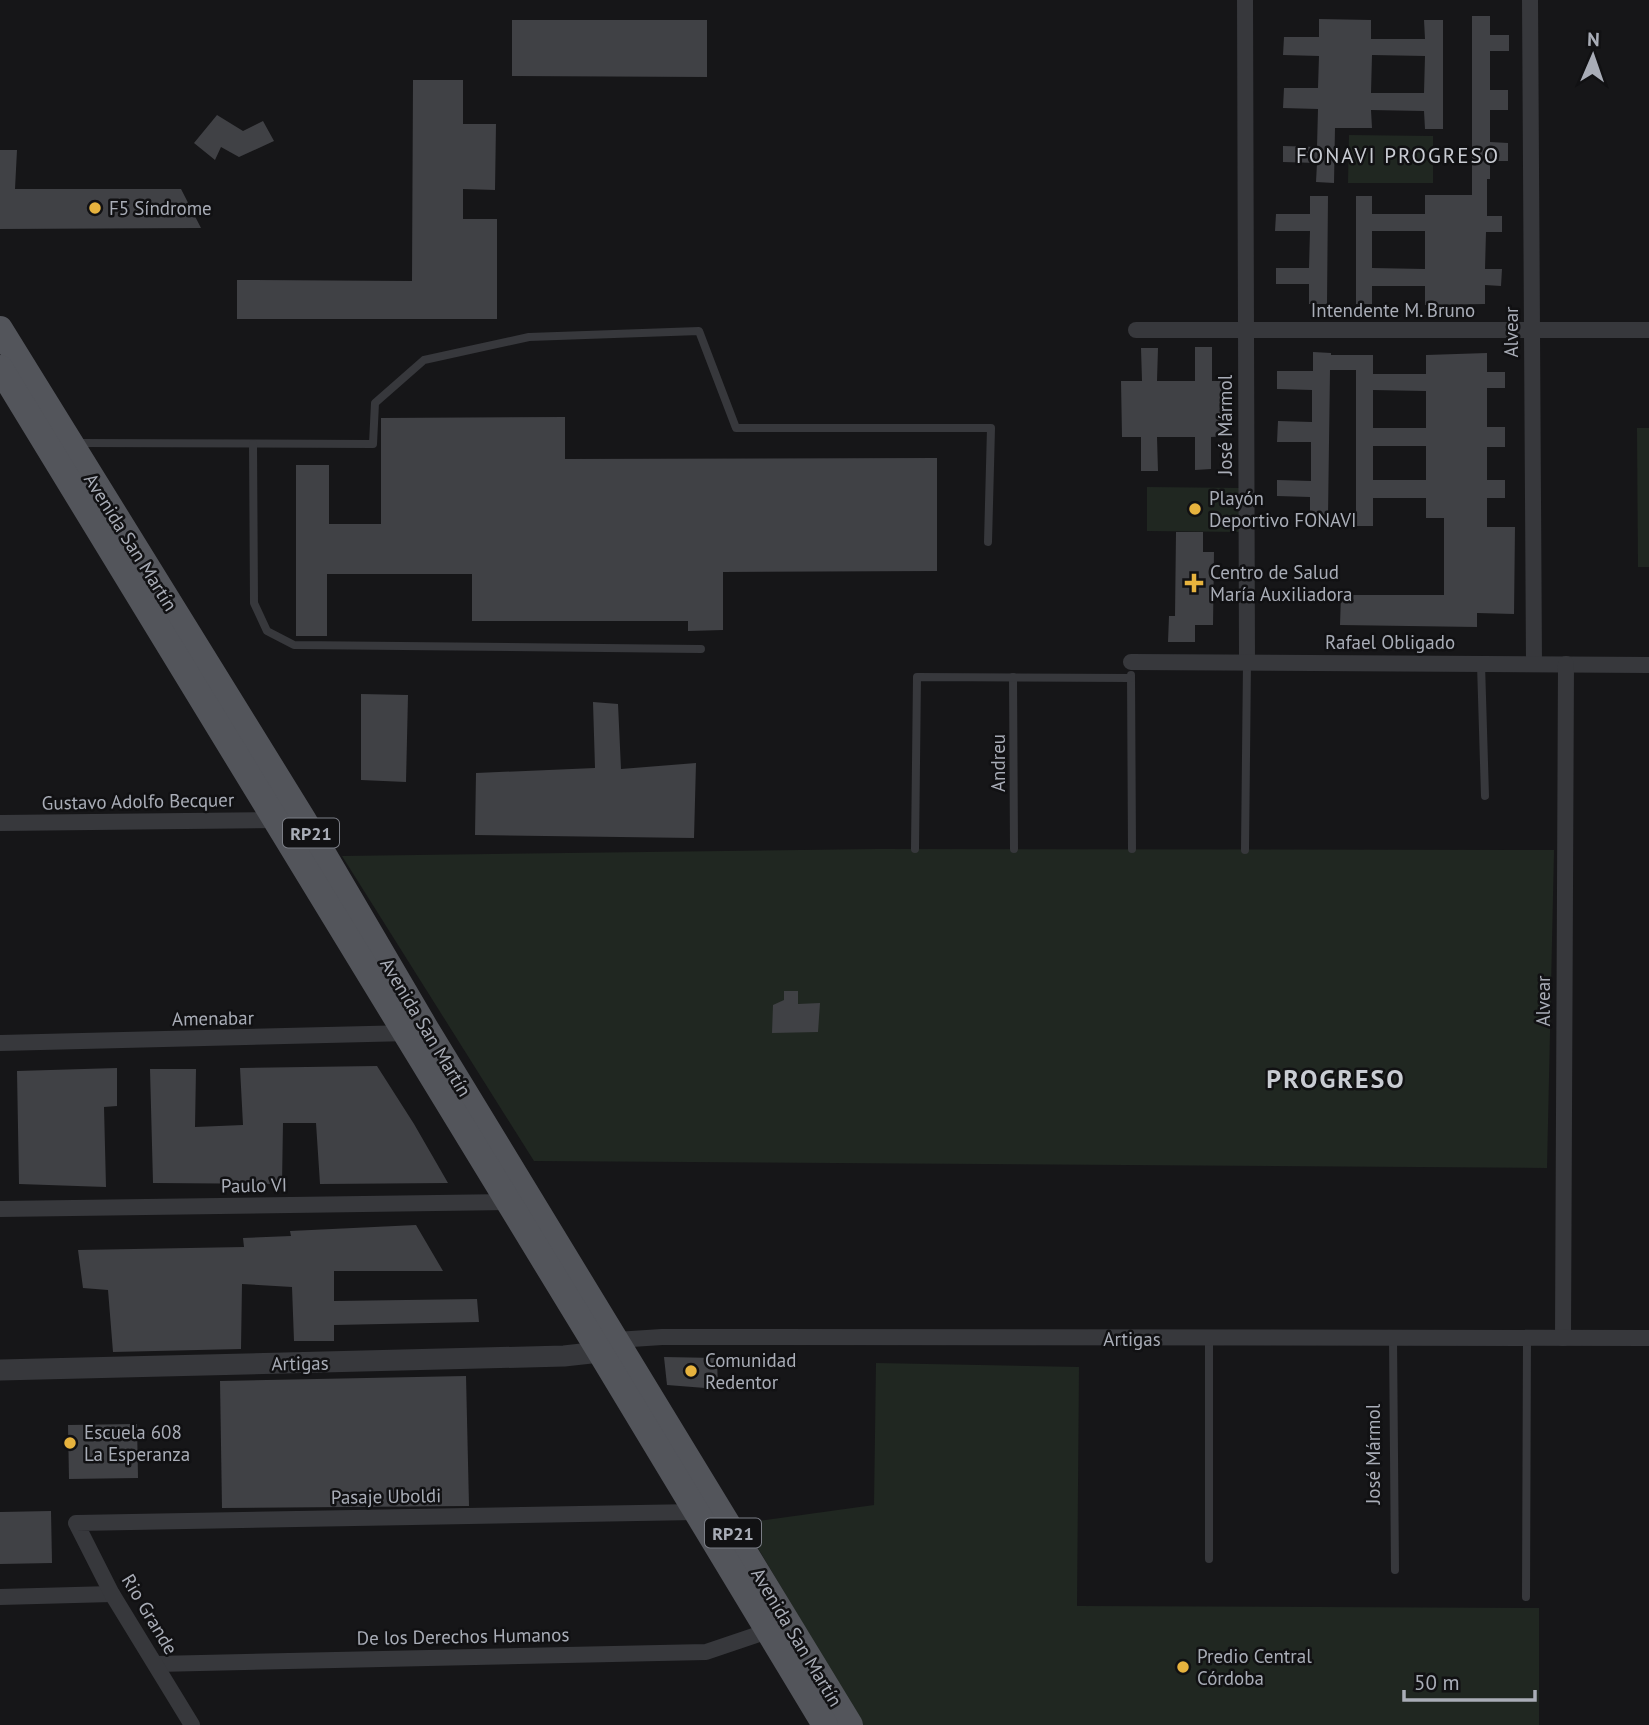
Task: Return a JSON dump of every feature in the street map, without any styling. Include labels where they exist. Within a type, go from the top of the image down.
[{"type":"main road","name":"Avenida San Martín","points":[[0,329],[61,447],[416,1031],[608,1346],[850,1725]]},
{"type":"main road","name":"Avenida San Martín","points":[[0,368],[61,447]]},
{"type":"main road","name":"Avenida San Martín","points":[[416,1031],[509,1202],[608,1346],[696,1512],[825,1725]]},
{"type":"street","name":"José Mármol","points":[[1245,0],[1247,663]]},
{"type":"street","name":"Alvear","points":[[1530,0],[1534,664]]},
{"type":"street","name":"Intendente M. Bruno","points":[[1136,330],[1649,330]]},
{"type":"street","name":"Rafael Obligado","points":[[1131,670],[1247,663],[1649,665]]},
{"type":"street","name":"Alvear","points":[[1563,1338],[1566,664]]},
{"type":"street","name":"Gustavo Adolfo Becquer","points":[[0,823],[290,820]]},
{"type":"street","name":"Amenabar","points":[[0,1043],[416,1031]]},
{"type":"street","name":"Paulo VI","points":[[0,1209],[509,1202]]},
{"type":"street","name":"Artigas","points":[[0,1370],[564,1356],[662,1337],[1649,1338]]},
{"type":"street","name":"Pasaje Uboldi","points":[[76,1523],[696,1512]]},
{"type":"street","name":"Rio Grande","points":[[76,1523],[112,1594],[192,1725]]},
{"type":"street","points":[[0,1597],[112,1594]]},
{"type":"street","name":"De los Derechos Humanos","points":[[156,1664],[706,1652],[768,1631]]},
{"type":"lane","points":[[61,447],[373,444],[375,403],[424,360],[529,337],[699,331],[736,428],[991,428],[988,542]]},
{"type":"lane","points":[[253,444],[254,603],[267,631],[294,645],[701,649]]},
{"type":"lane","name":"José Mármol","points":[[1245,850],[1247,663]]},
{"type":"lane","points":[[1482,664],[1485,796]]},
{"type":"lane","points":[[1131,670],[1132,849]]},
{"type":"lane","name":"Rafael Obligado","points":[[915,849],[917,677],[1013,677],[1131,670]]},
{"type":"lane","name":"Andreu","points":[[1013,677],[1014,849]]},
{"type":"lane","name":"José Mármol","points":[[1393,1338],[1395,1570]]},
{"type":"lane","points":[[1527,1338],[1527,1597]]},
{"type":"lane","points":[[1209,1339],[1209,1559]]},
{"type":"shaded area","points":[[1349,135],[1433,136],[1433,183],[1348,183]]},
{"type":"shaded area","points":[[1637,428],[1649,428],[1649,567],[1638,567]]},
{"type":"shaded area","name":"Playón Deportivo FONAVI","points":[[1147,487],[1243,488],[1242,532],[1147,531]]},
{"type":"shaded area","points":[[877,849],[1554,850],[1547,1168],[534,1161],[342,856]]},
{"type":"shaded area","points":[[876,1363],[1079,1367],[1077,1606],[1539,1608],[1539,1725],[863,1725],[743,1523],[874,1505]]},
{"type":"building","points":[[1472,16],[1490,16],[1490,35],[1509,35],[1509,51],[1490,51],[1490,90],[1508,90],[1508,110],[1490,110],[1490,142],[1508,143],[1508,161],[1490,161],[1490,179],[1487,179],[1487,216],[1502,216],[1502,232],[1486,232],[1485,269],[1502,269],[1501,286],[1485,285],[1485,304],[1425,305],[1425,286],[1372,286],[1372,304],[1356,304],[1356,196],[1372,196],[1372,214],[1425,214],[1425,195],[1472,195]],"holes":[[[1372,231],[1425,231],[1425,269],[1372,268]]]},
{"type":"building","points":[[1319,19],[1371,20],[1371,39],[1425,39],[1424,20],[1443,20],[1443,129],[1425,129],[1424,111],[1371,110],[1372,128],[1335,128],[1334,183],[1316,182],[1317,163],[1283,162],[1283,146],[1317,147],[1318,109],[1283,108],[1284,88],[1318,88],[1319,56],[1283,55],[1284,37],[1319,37]],"holes":[[[1372,55],[1425,56],[1424,93],[1371,93]]]},
{"type":"building","points":[[512,20],[707,20],[707,77],[512,76]]},
{"type":"building","points":[[413,80],[463,80],[463,124],[496,124],[495,190],[463,189],[463,219],[497,219],[497,319],[237,319],[237,280],[412,281]]},
{"type":"building","points":[[217,115],[243,131],[263,121],[274,141],[239,157],[221,147],[215,160],[194,143]]},
{"type":"building","name":"F5 Síndrome","points":[[0,150],[17,150],[15,189],[181,189],[201,228],[0,229]]},
{"type":"building","points":[[1310,196],[1328,196],[1327,304],[1309,304],[1309,284],[1276,284],[1276,268],[1309,268],[1310,231],[1275,231],[1276,214],[1310,214]]},
{"type":"building","points":[[1195,347],[1212,347],[1212,381],[1230,381],[1231,436],[1211,437],[1211,469],[1195,470],[1195,437],[1157,437],[1158,471],[1141,471],[1141,437],[1122,437],[1121,381],[1142,381],[1141,348],[1158,348],[1157,381],[1195,381]]},
{"type":"building","points":[[1313,352],[1373,355],[1373,374],[1426,374],[1426,355],[1487,353],[1487,372],[1505,372],[1505,388],[1487,388],[1487,427],[1505,427],[1505,447],[1487,447],[1487,480],[1505,480],[1505,498],[1487,498],[1487,527],[1515,527],[1514,614],[1477,613],[1477,627],[1340,625],[1341,595],[1444,595],[1444,518],[1426,518],[1426,498],[1373,498],[1373,526],[1356,526],[1356,370],[1330,370],[1328,516],[1310,516],[1310,497],[1277,496],[1277,480],[1311,481],[1311,442],[1277,442],[1278,421],[1312,422],[1312,390],[1277,389],[1277,371],[1313,371]],"holes":[[[1373,390],[1426,391],[1426,428],[1373,428]],[[1373,446],[1426,446],[1426,480],[1373,480]]]},
{"type":"building","points":[[565,417],[565,459],[937,458],[937,571],[723,572],[723,630],[688,631],[688,621],[472,621],[472,574],[327,574],[327,636],[296,636],[296,465],[329,465],[329,524],[381,524],[381,418]]},
{"type":"building","points":[[1176,532],[1203,532],[1203,552],[1214,552],[1213,625],[1195,625],[1195,642],[1168,642],[1169,616],[1175,616]]},
{"type":"building","points":[[361,694],[408,695],[406,782],[361,780]]},
{"type":"building","points":[[593,702],[618,704],[621,769],[696,763],[694,838],[475,835],[476,773],[595,768]]},
{"type":"building","points":[[784,991],[798,991],[798,1004],[820,1003],[818,1032],[772,1033],[773,1005],[784,1000]]},
{"type":"building","points":[[377,1066],[448,1183],[320,1184],[316,1123],[283,1123],[282,1184],[153,1183],[150,1069],[196,1069],[195,1127],[243,1125],[240,1068]]},
{"type":"building","points":[[117,1068],[117,1106],[104,1107],[106,1187],[19,1184],[17,1071]]},
{"type":"building","points":[[416,1225],[443,1271],[334,1271],[334,1301],[477,1299],[479,1322],[334,1325],[334,1341],[294,1341],[292,1287],[242,1284],[241,1349],[113,1352],[108,1290],[83,1288],[78,1250],[244,1247],[243,1238],[291,1236],[290,1231]]},
{"type":"building","name":"Comunidad Redentor","points":[[664,1357],[717,1358],[718,1389],[667,1385]]},
{"type":"building","points":[[466,1376],[469,1506],[222,1508],[220,1381]]},
{"type":"building","points":[[137,1424],[138,1478],[69,1479],[68,1425]]},
{"type":"building","points":[[51,1511],[52,1563],[0,1564],[0,1512]]},
{"type":"place","name":"F5 Síndrome","points":[[95,208]]},
{"type":"place","name":"Playón Deportivo FONAVI","points":[[1195,509]]},
{"type":"place","name":"Centro de Salud María Auxiliadora","points":[[1194,583]]},
{"type":"place","name":"Comunidad Redentor","points":[[691,1371]]},
{"type":"place","name":"Escuela 608 La Esperanza","points":[[70,1443]]},
{"type":"place","name":"Predio Central Córdoba","points":[[1183,1667]]},
{"type":"district","name":"FONAVI PROGRESO","points":[[1398,155]]},
{"type":"district","name":"PROGRESO","points":[[1336,1078]]}]
